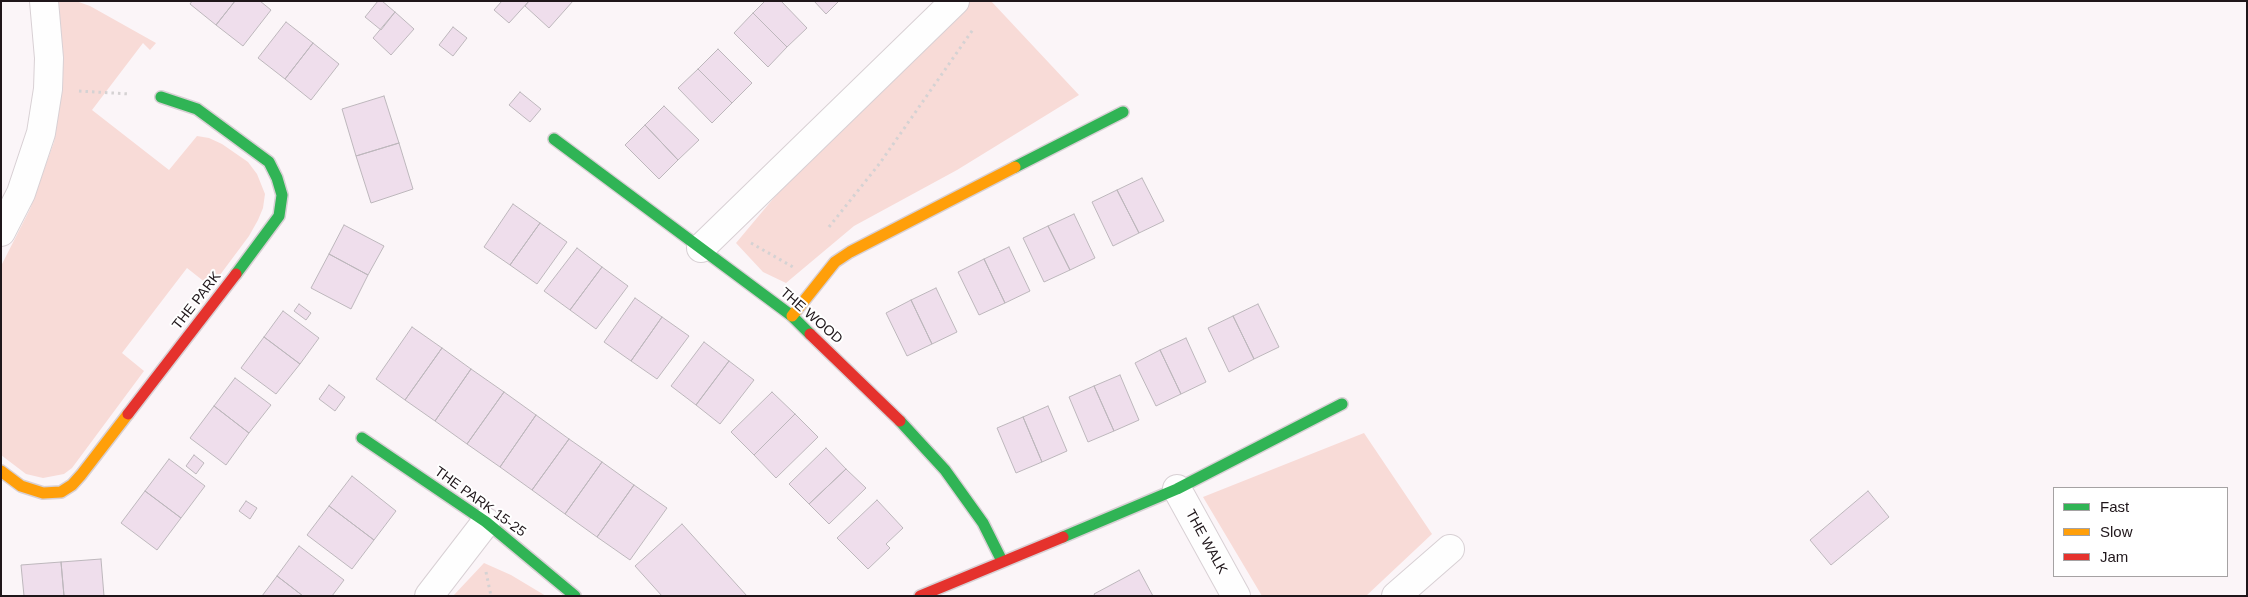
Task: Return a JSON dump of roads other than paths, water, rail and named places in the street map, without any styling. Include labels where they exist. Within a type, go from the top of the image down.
[{"type":"street","points":[[1,232],[21,194],[41,132],[48,89],[49,58],[44,1]]},
{"type":"street","points":[[701,248],[955,1]]},
{"type":"street","name":"THE PARK","points":[[1,471],[21,486],[44,493],[61,492],[82,476],[259,246],[278,216],[282,195],[277,178],[269,162],[197,108],[161,97]]},
{"type":"street","points":[[792,316],[835,262],[850,252],[1123,112]]},
{"type":"street","name":"THE WOOD","points":[[554,139],[792,316],[904,425],[946,470],[983,523],[1002,561]]},
{"type":"street","points":[[920,596],[1176,488],[1342,404]]},
{"type":"street","name":"THE PARK 15-25","points":[[362,438],[486,522],[575,596]]},
{"type":"street","name":"THE WALK","points":[[1176,488],[1236,596]]},
{"type":"street","points":[[429,596],[486,522]]},
{"type":"street","points":[[1396,596],[1450,549]]}]
